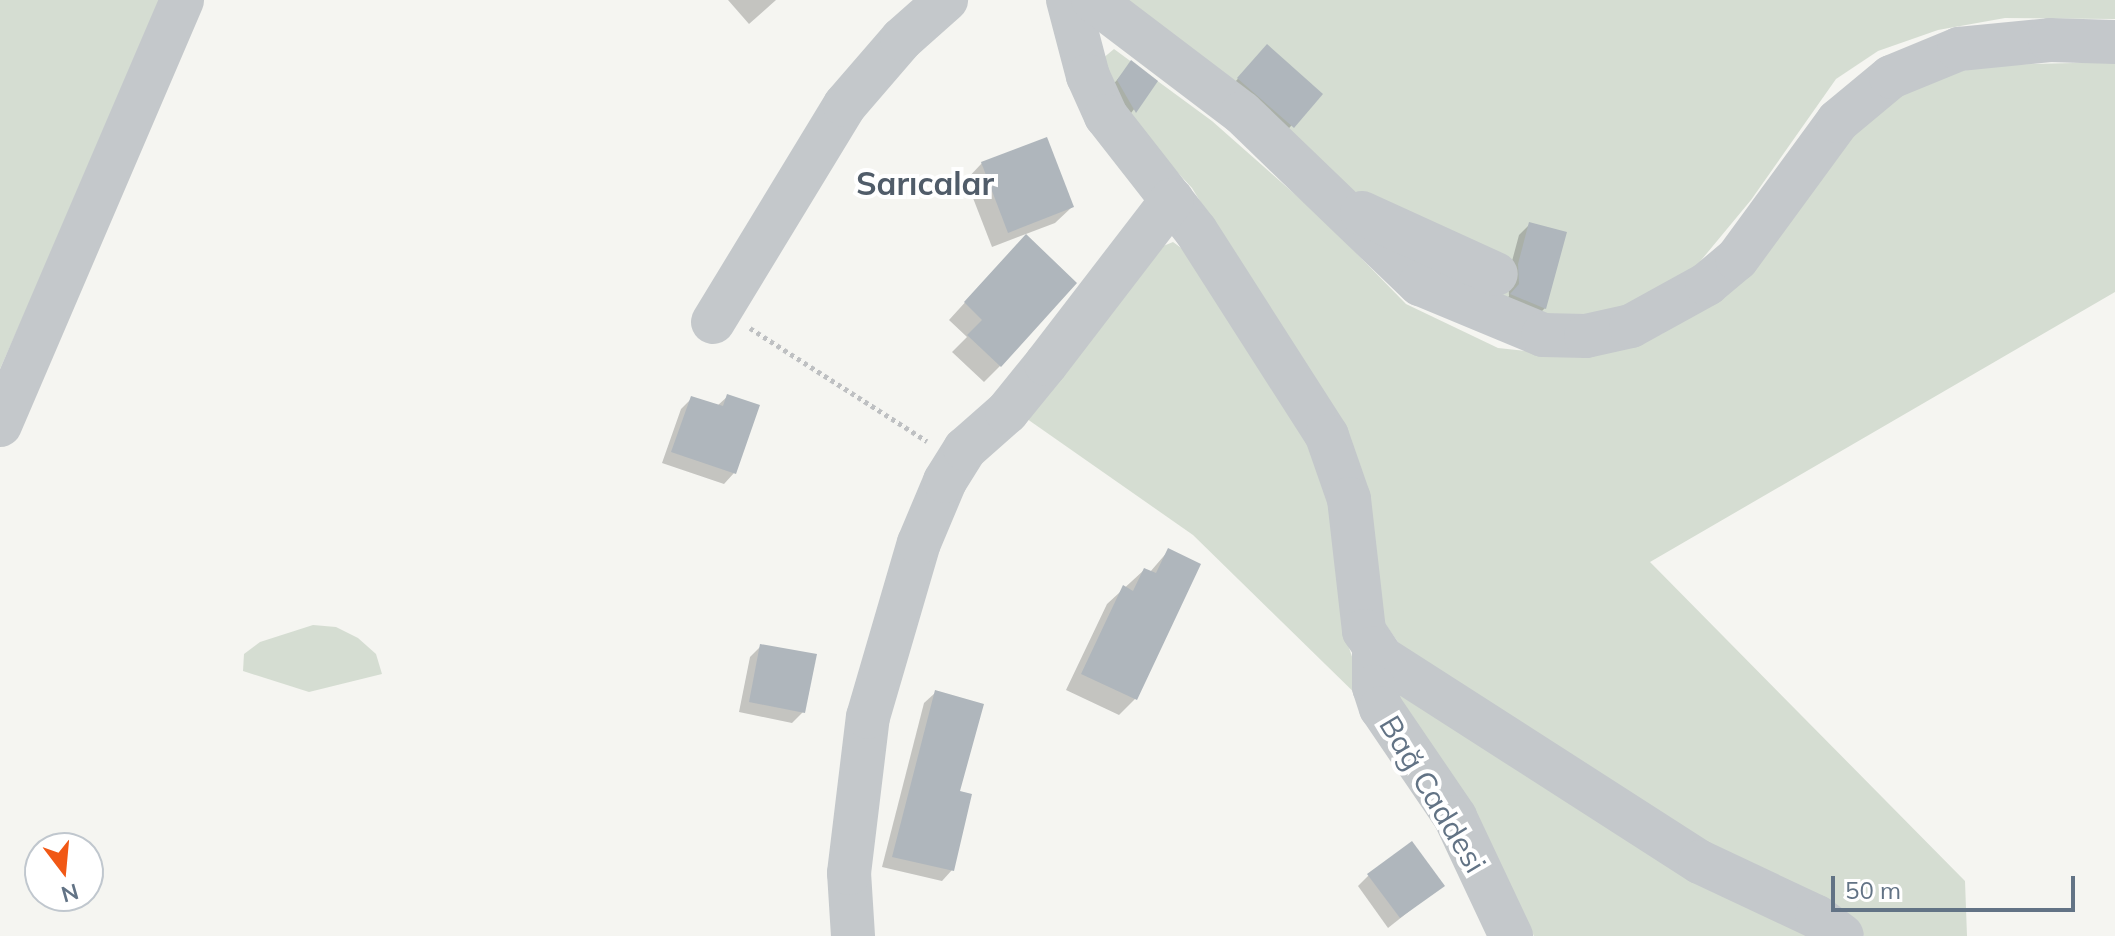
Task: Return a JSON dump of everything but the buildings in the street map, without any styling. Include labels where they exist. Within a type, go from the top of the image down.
[{"type":"street","points":[[0,425],[182,0]]},
{"type":"street","points":[[716,315],[845,105],[902,39],[946,0]]},
{"type":"street","points":[[1068,0],[1096,98],[1172,200],[1327,436],[1349,499],[1357,595],[1364,631],[1374,648],[1394,668],[1700,862],[1817,917],[1842,936]]},
{"type":"street","points":[[1093,0],[1242,113],[1420,284],[1515,326],[1543,335],[1586,336],[1631,326],[1672,306],[1727,267],[1838,121],[1891,77],[1959,49],[2050,40],[2115,42]]},
{"type":"street","points":[[1328,195],[1438,251],[1496,274]]},
{"type":"street","points":[[853,936],[849,873],[868,717],[919,543],[958,461],[1007,412],[1172,200]]},
{"type":"street","name":"Bağ Caddesi","points":[[1374,648],[1374,687],[1381,708],[1455,817],[1511,936]]},
{"type":"path","points":[[716,315],[958,461]]},
{"type":"shaded area","points":[[0,0],[164,0],[0,369]]},
{"type":"shaded area","points":[[1126,0],[2115,0],[2115,19],[2005,18],[1938,30],[1878,51],[1836,79],[1751,200],[1693,270],[1642,302],[1560,321],[1482,299]]},
{"type":"shaded area","points":[[1114,49],[1212,121],[1323,219],[1406,304],[1498,348],[1526,351],[1662,334],[1857,119],[1936,77],[1989,65],[2115,62],[2115,292],[1650,562],[1965,881],[1967,936],[1864,936],[1858,927],[1700,845],[1403,649],[1383,621],[1348,444],[1192,188],[1130,121],[1102,59]]},
{"type":"shaded area","points":[[1173,242],[1191,255],[1315,448],[1335,522],[1344,633],[1369,707],[1193,535],[1020,414],[1151,251]]},
{"type":"shaded area","points":[[313,625],[336,627],[358,638],[376,654],[382,674],[309,692],[243,671],[244,654],[260,642]]},
{"type":"shaded area","points":[[1398,687],[1824,936],[1534,936],[1460,802],[1403,725]]},
{"type":"district","name":"Sarıcalar","points":[[925,183]]}]
